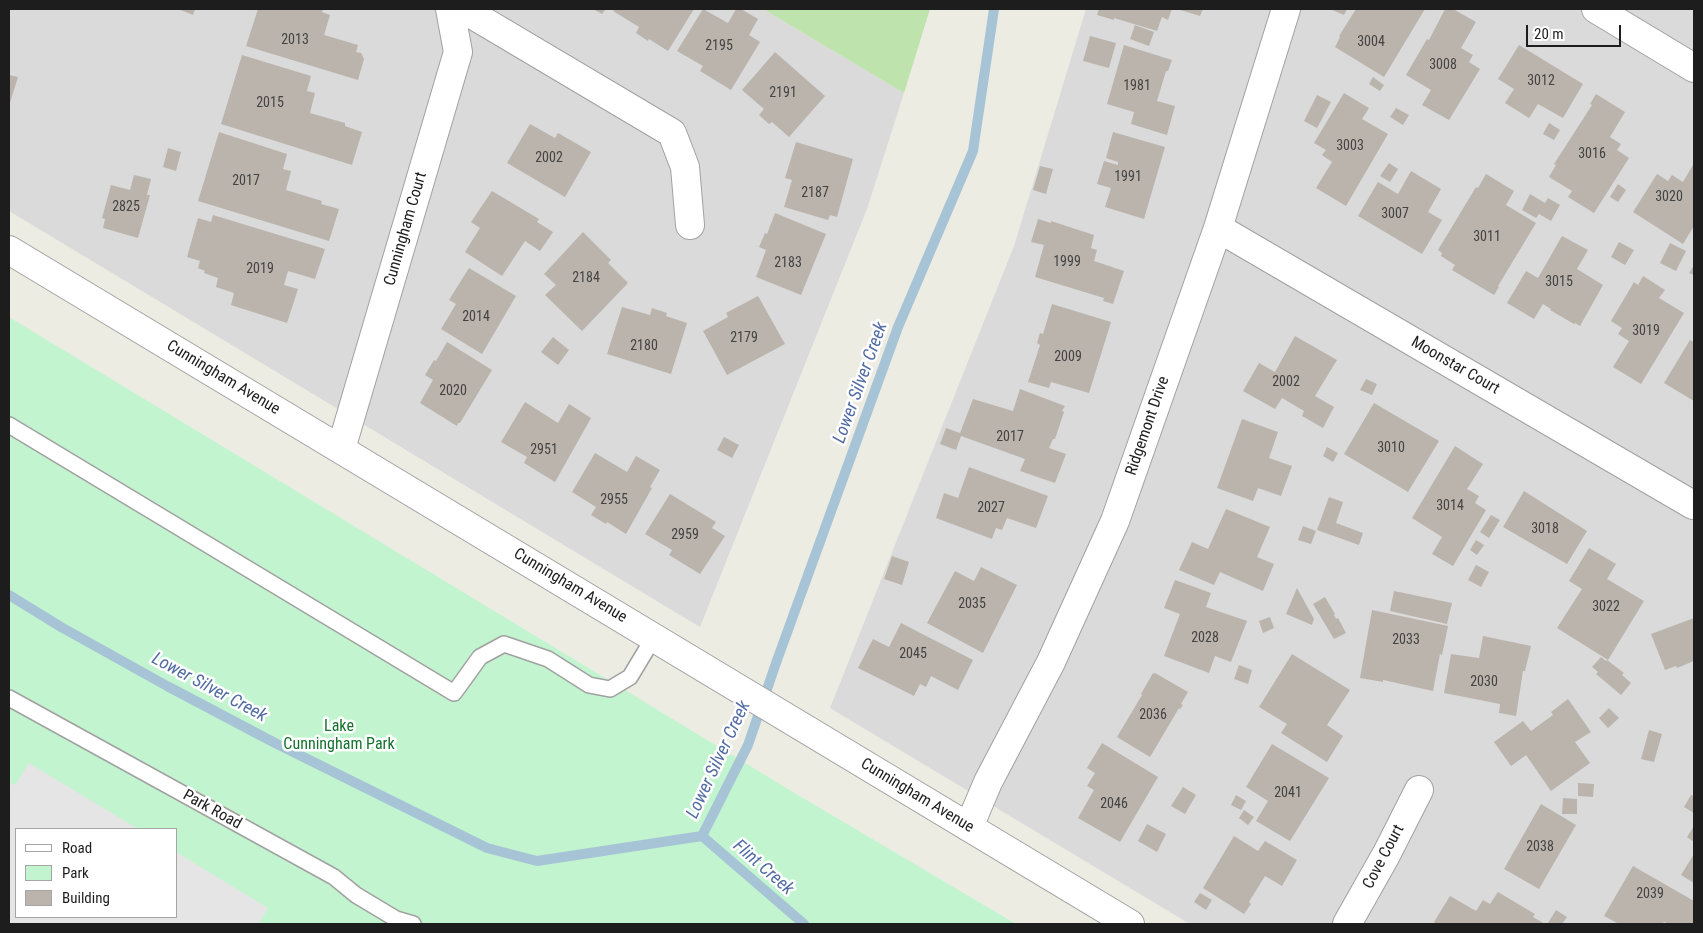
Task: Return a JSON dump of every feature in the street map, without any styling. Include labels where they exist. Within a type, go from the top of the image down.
[{"type":"street","name":"Cunningham Court","points":[[341,449],[458,52],[450,9]]},
{"type":"street","points":[[463,9],[672,133],[685,167],[690,224]]},
{"type":"street","name":"Ridgemont Drive","points":[[969,827],[988,782],[1051,662],[1115,522],[1218,228],[1286,9]]},
{"type":"street","points":[[1596,9],[1694,68]]},
{"type":"street","name":"Moonstar Court","points":[[1218,228],[1693,504]]},
{"type":"street","name":"Cunningham Avenue","points":[[9,250],[1130,924]]},
{"type":"street","name":"Cove Court","points":[[1347,924],[1386,855],[1419,790]]},
{"type":"lane","points":[[9,425],[454,693],[480,657],[504,644],[548,659],[589,686],[610,689],[630,677],[654,638]]},
{"type":"lane","name":"Park Road","points":[[9,698],[334,877],[356,895],[396,919],[413,924]]},
{"type":"shaded area","points":[[9,9],[763,9],[904,93],[867,209],[700,627],[9,211]]},
{"type":"shaded area","points":[[1086,9],[1694,9],[1694,924],[1190,924],[830,708],[1014,246]]},
{"type":"shaded area","points":[[29,763],[136,828],[15,828],[15,918],[178,918],[178,853],[268,908],[259,924],[9,924],[9,782],[15,785]]},
{"type":"green space","points":[[763,9],[930,9],[904,93]]},
{"type":"green space","name":"Lake Cunningham Park","points":[[9,317],[798,795],[1016,924],[9,924]]},
{"type":"building","points":[[178,9],[195,9],[193,15]]},
{"type":"building","points":[[258,9],[323,9],[322,12],[330,15],[324,35],[358,45],[356,52],[361,53],[364,59],[358,80],[246,46]]},
{"type":"building","points":[[593,9],[606,9],[602,14]]},
{"type":"building","points":[[615,9],[694,9],[668,51],[636,33],[639,27],[613,11]]},
{"type":"building","points":[[703,9],[728,23],[736,9],[741,9],[758,19],[749,35],[760,42],[731,90],[700,71],[703,66],[677,51]]},
{"type":"building","points":[[1099,9],[1172,9],[1168,20],[1162,17],[1157,31],[1097,15]]},
{"type":"building","points":[[1177,9],[1203,9],[1200,16]]},
{"type":"building","points":[[1330,9],[1347,9],[1344,15]]},
{"type":"building","points":[[1356,9],[1425,9],[1384,77],[1335,47],[1339,36]]},
{"type":"building","points":[[1445,9],[1453,9],[1476,22],[1461,48],[1473,55],[1469,62],[1480,69],[1449,120],[1422,105],[1431,90],[1406,75],[1427,39],[1429,40]]},
{"type":"building","points":[[1135,25],[1154,32],[1149,46],[1130,39]]},
{"type":"building","points":[[1090,36],[1116,43],[1109,68],[1083,61]]},
{"type":"building","points":[[1124,45],[1172,60],[1168,71],[1166,71],[1157,101],[1175,106],[1167,135],[1131,124],[1134,112],[1107,104]]},
{"type":"building","points":[[1519,45],[1583,84],[1563,118],[1538,104],[1529,118],[1505,103],[1514,89],[1498,79]]},
{"type":"building","points":[[775,52],[825,96],[789,137],[772,122],[769,124],[759,115],[764,109],[742,90]]},
{"type":"building","points":[[242,55],[311,76],[307,91],[315,93],[310,113],[345,123],[345,126],[362,132],[352,165],[221,124]]},
{"type":"building","points":[[9,75],[18,77],[9,106]]},
{"type":"building","points":[[1373,77],[1384,85],[1380,91],[1369,84]]},
{"type":"building","points":[[1344,93],[1369,108],[1362,119],[1388,134],[1346,206],[1316,188],[1332,162],[1322,155],[1326,150],[1314,143]]},
{"type":"building","points":[[1596,94],[1625,112],[1610,137],[1621,144],[1617,150],[1629,158],[1594,213],[1568,197],[1572,191],[1549,177],[1556,165],[1554,164],[1592,105],[1590,104]]},
{"type":"building","points":[[1317,95],[1331,102],[1317,128],[1304,121]]},
{"type":"building","points":[[1396,108],[1409,115],[1403,125],[1390,117]]},
{"type":"building","points":[[1549,123],[1560,130],[1554,140],[1543,134]]},
{"type":"building","points":[[530,124],[555,138],[558,133],[591,152],[565,197],[507,163]]},
{"type":"building","points":[[219,132],[287,154],[283,169],[291,171],[286,190],[322,201],[321,204],[339,209],[329,241],[198,201]]},
{"type":"building","points":[[1113,132],[1165,147],[1144,219],[1105,207],[1111,188],[1097,184],[1104,161],[1118,165],[1118,162],[1106,158]]},
{"type":"building","points":[[796,142],[853,159],[837,217],[830,215],[828,220],[784,207],[792,180],[785,178]]},
{"type":"building","points":[[168,148],[181,152],[176,171],[163,167]]},
{"type":"building","points":[[1389,163],[1398,169],[1390,182],[1380,176]]},
{"type":"building","points":[[1694,163],[1694,226],[1683,244],[1633,212],[1657,174],[1668,181],[1672,175],[1683,182]]},
{"type":"building","points":[[1040,166],[1053,169],[1046,194],[1033,190]]},
{"type":"building","points":[[1411,171],[1441,189],[1428,212],[1442,220],[1422,254],[1358,216],[1378,182],[1398,194]]},
{"type":"building","points":[[1486,174],[1514,191],[1506,205],[1536,223],[1494,295],[1452,270],[1455,265],[1441,256],[1442,253],[1438,250],[1476,187],[1478,188]]},
{"type":"building","points":[[134,175],[151,179],[147,195],[150,195],[138,238],[103,228],[105,219],[102,218],[111,185],[130,190]]},
{"type":"building","points":[[1618,184],[1626,190],[1618,202],[1610,197]]},
{"type":"building","points":[[492,191],[539,219],[537,222],[553,232],[540,251],[525,241],[502,276],[465,252],[480,228],[471,222]]},
{"type":"building","points":[[1530,194],[1545,203],[1548,198],[1560,205],[1551,221],[1539,214],[1536,218],[1522,210]]},
{"type":"building","points":[[775,213],[826,234],[801,295],[756,277],[766,250],[759,247],[765,233],[767,234]]},
{"type":"building","points":[[213,215],[325,249],[315,279],[288,271],[284,285],[298,289],[287,323],[231,305],[234,293],[216,287],[218,278],[204,273],[205,271],[198,268],[200,261],[187,257],[198,218],[211,222]]},
{"type":"building","points":[[1038,219],[1051,223],[1051,221],[1094,235],[1091,248],[1097,250],[1094,261],[1124,271],[1113,304],[1103,301],[1104,298],[1035,277],[1044,245],[1031,242]]},
{"type":"building","points":[[583,232],[611,260],[608,263],[628,283],[582,331],[545,295],[556,285],[544,274]]},
{"type":"building","points":[[1562,236],[1588,250],[1577,269],[1603,285],[1580,326],[1550,310],[1543,304],[1534,319],[1507,303],[1526,271],[1538,278]]},
{"type":"building","points":[[1619,242],[1634,250],[1625,265],[1611,257]]},
{"type":"building","points":[[1670,243],[1686,251],[1676,271],[1660,263]]},
{"type":"building","points":[[1694,265],[1694,275],[1689,273]]},
{"type":"building","points":[[469,268],[516,296],[482,354],[441,329],[456,304],[449,300]]},
{"type":"building","points":[[1643,276],[1665,290],[1659,298],[1684,313],[1641,384],[1613,367],[1629,341],[1618,334],[1622,328],[1611,321],[1634,282],[1638,285]]},
{"type":"building","points":[[758,296],[785,344],[727,375],[703,331],[728,317],[726,313]]},
{"type":"building","points":[[1052,304],[1111,322],[1089,393],[1051,382],[1049,388],[1028,382],[1040,345],[1037,343],[1040,333],[1043,334]]},
{"type":"building","points":[[622,307],[650,315],[652,308],[667,313],[666,316],[687,323],[671,374],[607,354]]},
{"type":"building","points":[[1295,336],[1337,360],[1315,396],[1334,407],[1323,428],[1302,416],[1304,411],[1282,398],[1275,409],[1243,391],[1259,363],[1275,372]]},
{"type":"building","points":[[553,337],[569,350],[558,365],[541,352]]},
{"type":"building","points":[[1690,340],[1694,342],[1694,401],[1664,383]]},
{"type":"building","points":[[447,342],[492,370],[457,426],[420,403],[433,380],[425,375]]},
{"type":"building","points":[[1366,379],[1377,384],[1372,395],[1360,390]]},
{"type":"building","points":[[1020,389],[1065,406],[1055,439],[1053,439],[1049,448],[1066,454],[1055,483],[1020,471],[1025,459],[961,436],[956,450],[940,444],[946,428],[960,433],[973,399],[1013,411]]},
{"type":"building","points":[[525,402],[558,423],[569,404],[591,418],[555,482],[524,463],[527,457],[501,442]]},
{"type":"building","points":[[1374,403],[1439,441],[1408,492],[1344,454]]},
{"type":"building","points":[[1242,419],[1278,432],[1269,458],[1292,466],[1281,496],[1258,488],[1253,501],[1217,488]]},
{"type":"building","points":[[724,437],[739,445],[732,458],[717,450]]},
{"type":"building","points":[[1455,446],[1483,464],[1467,489],[1479,496],[1475,503],[1486,510],[1453,566],[1432,554],[1442,537],[1412,518]]},
{"type":"building","points":[[1327,447],[1338,453],[1333,462],[1323,456]]},
{"type":"building","points":[[595,453],[627,472],[636,456],[660,470],[626,534],[591,515],[596,507],[572,492]]},
{"type":"building","points":[[969,467],[1048,496],[1036,528],[1007,518],[1002,530],[996,528],[992,539],[936,518],[944,493],[958,498]]},
{"type":"building","points":[[1524,491],[1587,531],[1567,564],[1503,527]]},
{"type":"building","points":[[670,494],[716,522],[712,528],[725,536],[700,574],[669,555],[672,550],[645,534]]},
{"type":"building","points":[[1329,497],[1343,502],[1336,523],[1363,533],[1359,545],[1317,530]]},
{"type":"building","points":[[1226,509],[1270,527],[1257,557],[1274,564],[1263,591],[1220,572],[1214,585],[1179,570],[1192,542],[1208,549]]},
{"type":"building","points":[[1491,515],[1500,520],[1489,538],[1480,532]]},
{"type":"building","points":[[1303,526],[1316,531],[1311,544],[1298,540]]},
{"type":"building","points":[[1476,540],[1484,545],[1477,555],[1470,550]]},
{"type":"building","points":[[1589,548],[1616,564],[1607,579],[1644,601],[1608,660],[1557,628],[1582,589],[1569,581]]},
{"type":"building","points":[[892,556],[909,562],[902,585],[884,579]]},
{"type":"building","points":[[1476,565],[1489,572],[1481,587],[1468,580]]},
{"type":"building","points":[[981,567],[1017,585],[983,653],[927,623],[955,571],[974,581]]},
{"type":"building","points":[[1175,580],[1211,593],[1206,607],[1247,621],[1231,662],[1215,656],[1209,673],[1164,656],[1180,614],[1164,608]]},
{"type":"building","points":[[1297,588],[1314,619],[1312,625],[1286,614]]},
{"type":"building","points":[[1394,591],[1452,603],[1447,624],[1390,611]]},
{"type":"building","points":[[1325,597],[1336,619],[1338,618],[1346,633],[1334,639],[1313,604]]},
{"type":"building","points":[[1372,610],[1448,626],[1433,691],[1383,680],[1383,682],[1360,678]]},
{"type":"building","points":[[1270,617],[1274,628],[1263,633],[1259,621]]},
{"type":"building","points":[[1694,618],[1694,661],[1677,668],[1676,666],[1665,670],[1651,634]]},
{"type":"building","points":[[901,623],[973,660],[958,690],[931,676],[926,687],[920,684],[914,696],[858,668],[873,639],[889,647]]},
{"type":"building","points":[[1483,636],[1531,646],[1525,671],[1523,671],[1516,716],[1499,713],[1500,704],[1444,693],[1451,654],[1479,658]]},
{"type":"building","points":[[1292,654],[1350,690],[1327,725],[1343,736],[1327,762],[1281,733],[1287,724],[1259,707]]},
{"type":"building","points":[[1601,657],[1624,673],[1622,675],[1631,683],[1621,695],[1596,674],[1598,672],[1592,667]]},
{"type":"building","points":[[1239,665],[1252,670],[1248,684],[1234,679]]},
{"type":"building","points":[[1153,673],[1188,692],[1181,704],[1183,705],[1179,708],[1150,757],[1117,737]]},
{"type":"building","points":[[1568,699],[1591,732],[1575,742],[1590,763],[1551,791],[1526,755],[1511,766],[1494,742],[1523,721],[1531,731],[1553,715],[1551,712]]},
{"type":"building","points":[[1609,708],[1619,718],[1608,728],[1599,718]]},
{"type":"building","points":[[1649,730],[1662,734],[1654,762],[1641,759]]},
{"type":"building","points":[[1102,743],[1158,777],[1120,842],[1078,818],[1094,790],[1087,786],[1095,773],[1087,768]]},
{"type":"building","points":[[1272,744],[1329,778],[1290,841],[1256,821],[1268,801],[1246,787]]},
{"type":"building","points":[[1578,783],[1594,784],[1593,797],[1578,796]]},
{"type":"building","points":[[1183,787],[1196,795],[1185,814],[1171,806]]},
{"type":"building","points":[[1236,795],[1246,801],[1241,810],[1231,805]]},
{"type":"building","points":[[1691,795],[1694,796],[1694,813],[1684,807]]},
{"type":"building","points":[[1563,798],[1577,799],[1577,814],[1562,814]]},
{"type":"building","points":[[1541,804],[1576,825],[1539,889],[1504,869]]},
{"type":"building","points":[[1244,810],[1254,817],[1248,825],[1239,818]]},
{"type":"building","points":[[1147,824],[1166,834],[1157,852],[1138,841]]},
{"type":"building","points":[[1694,826],[1694,842],[1687,837]]},
{"type":"building","points":[[1234,836],[1258,851],[1265,841],[1297,860],[1282,886],[1265,876],[1244,914],[1203,888]]},
{"type":"building","points":[[1694,854],[1694,883],[1681,875]]},
{"type":"building","points":[[1633,866],[1694,901],[1694,924],[1669,924],[1664,922],[1662,924],[1619,924],[1604,916]]},
{"type":"building","points":[[1498,892],[1535,914],[1533,917],[1545,924],[1437,924],[1434,922],[1450,896],[1476,911],[1483,900],[1490,904]]},
{"type":"building","points":[[1200,893],[1212,900],[1206,910],[1194,902]]},
{"type":"building","points":[[1556,910],[1567,917],[1562,924],[1548,923]]},
{"type":"waterway","name":"Lower Silver Creek","points":[[9,595],[61,627],[167,686],[275,743],[487,848],[537,861],[702,836],[748,745],[898,327],[973,151],[994,9]]},
{"type":"waterway","name":"Flint Creek","points":[[702,836],[804,924]]}]
